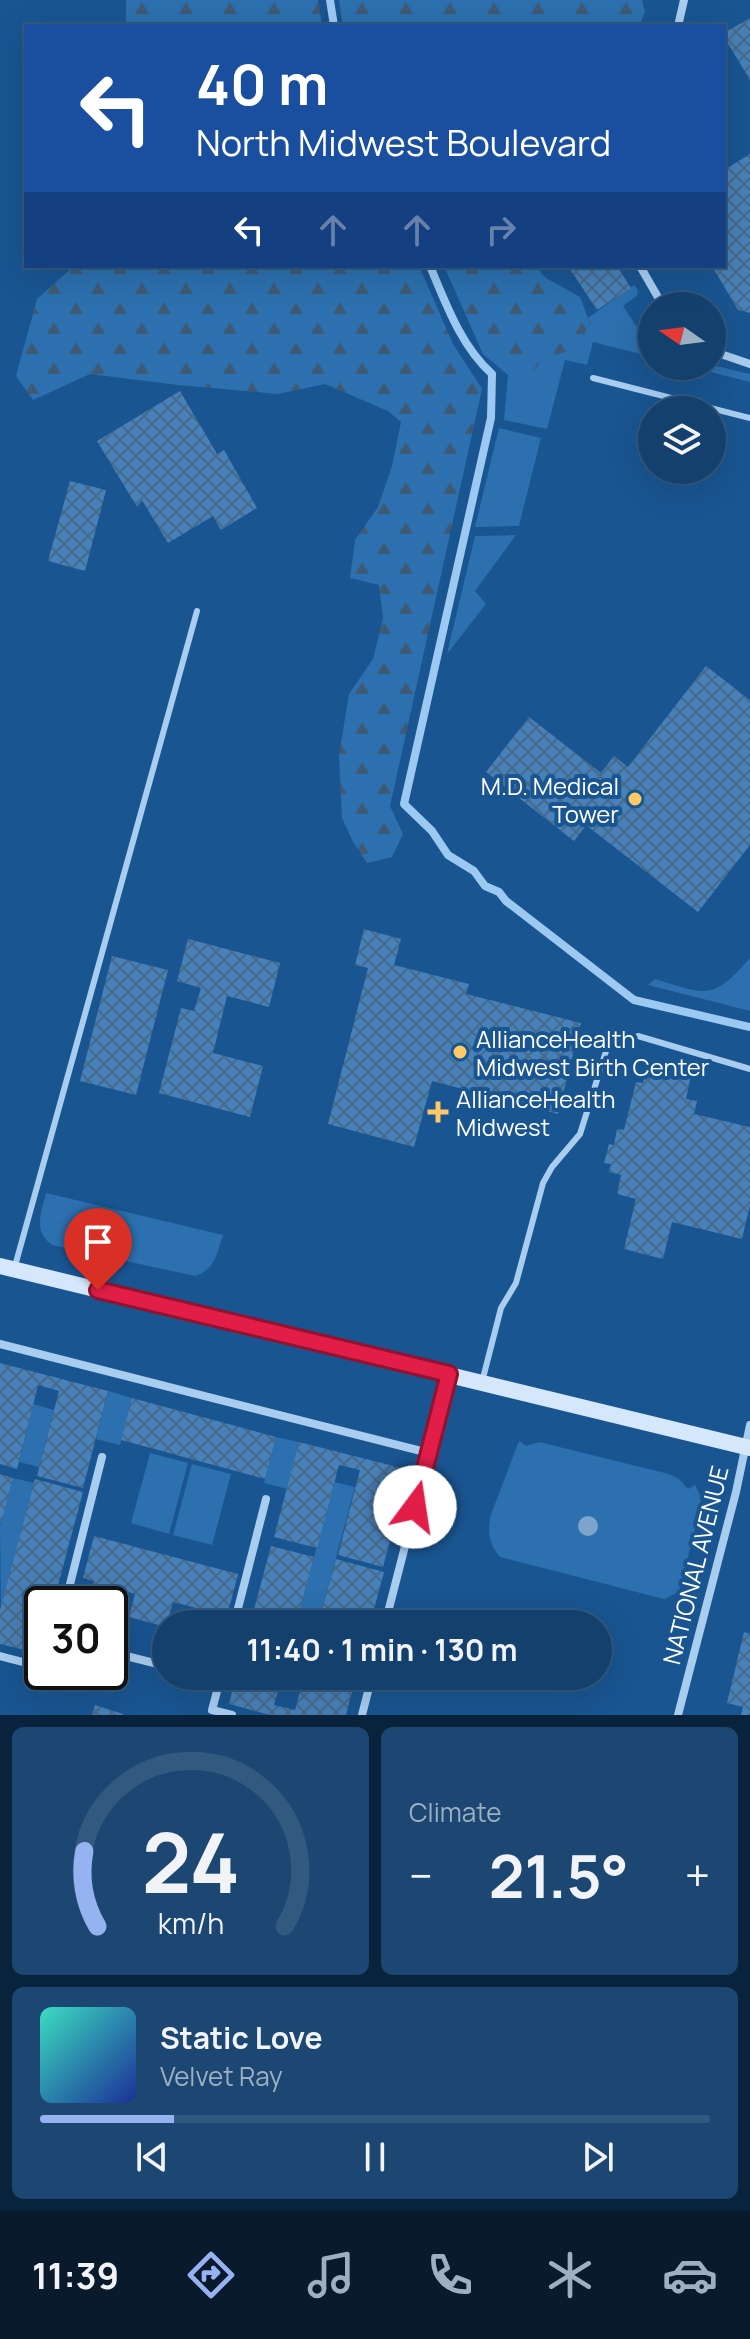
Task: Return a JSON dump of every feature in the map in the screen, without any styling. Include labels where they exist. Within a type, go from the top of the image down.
[{"type":"main road","points":[[4,1268],[748,1448]]},
{"type":"street","points":[[678,24],[684,0]]},
{"type":"street","points":[[641,268],[655,292]]},
{"type":"street","points":[[726,356],[750,364]]},
{"type":"street","points":[[0,1344],[429,1453]]},
{"type":"street","points":[[389,1610],[449,1374]]},
{"type":"street","name":"NATIONAL AVENUE","points":[[678,1715],[748,1448],[750,1425]]},
{"type":"street","points":[[70,1586],[102,1457]]},
{"type":"street","points":[[238,1610],[266,1499]]},
{"type":"street","points":[[0,1656],[24,1662]]},
{"type":"street","points":[[128,1656],[152,1662]]},
{"type":"street","points":[[217,1690],[212,1710],[232,1715]]},
{"type":"street","points":[[362,1715],[368,1690]]},
{"type":"lane","points":[[593,378],[750,418]]},
{"type":"lane","points":[[4,1268],[197,611]]},
{"type":"lane","points":[[482,1382],[501,1308],[516,1283],[543,1183],[552,1167],[580,1134],[607,1048],[638,1036],[750,1069]]},
{"type":"green space","points":[[126,0],[318,0],[322,24],[126,24]]},
{"type":"green space","points":[[339,0],[642,0],[645,12],[640,24],[343,24]]},
{"type":"green space","points":[[72,268],[420,268],[453,344],[482,389],[390,806],[403,834],[392,857],[367,863],[353,842],[342,818],[339,755],[349,694],[373,659],[383,618],[379,585],[350,578],[355,540],[378,507],[392,466],[401,422],[388,411],[325,384],[278,394],[90,374],[33,400],[16,376],[37,299]]},
{"type":"green space","points":[[445,268],[537,268],[546,278],[580,297],[590,324],[576,348],[543,359],[521,386],[483,354]]},
{"type":"green space","points":[[634,285],[638,290],[637,296],[623,306],[638,329],[638,353],[593,342],[587,365],[565,360],[547,429],[504,420],[508,375],[521,385],[543,359],[576,348],[590,324],[588,318]]},
{"type":"green space","points":[[726,368],[750,374],[750,382],[726,376]]},
{"type":"green space","points":[[499,428],[541,438],[519,526],[475,527]]},
{"type":"green space","points":[[516,535],[475,591],[486,604],[447,654],[475,536]]},
{"type":"green space","points":[[750,958],[750,1011],[648,985],[655,979],[687,989],[708,991],[727,982]]},
{"type":"green space","points":[[46,1193],[223,1235],[211,1265],[195,1276],[52,1245],[40,1228]]},
{"type":"green space","points":[[108,1391],[132,1398],[120,1445],[96,1439]]},
{"type":"green space","points":[[33,1404],[54,1410],[39,1467],[19,1462]]},
{"type":"green space","points":[[276,1437],[299,1442],[287,1489],[264,1483]]},
{"type":"green space","points":[[519,1441],[526,1446],[539,1442],[669,1474],[688,1489],[695,1485],[701,1497],[699,1514],[679,1592],[664,1599],[500,1557],[490,1538],[490,1517]]},
{"type":"green space","points":[[150,1453],[188,1463],[169,1534],[131,1523]]},
{"type":"green space","points":[[192,1464],[231,1474],[212,1545],[173,1535]]},
{"type":"green space","points":[[13,1478],[34,1483],[1,1607],[0,1527]]},
{"type":"green space","points":[[334,1482],[355,1487],[322,1610],[300,1610]]},
{"type":"building","points":[[750,18],[750,80],[726,40],[726,32]]},
{"type":"building","points":[[750,154],[750,313],[738,310],[713,268],[726,268],[726,169]]},
{"type":"building","points":[[569,268],[618,268],[631,288],[597,310]]},
{"type":"building","points":[[180,391],[217,454],[224,450],[257,508],[221,530],[213,516],[168,543],[142,500],[137,507],[97,441]]},
{"type":"building","points":[[70,481],[106,490],[85,571],[48,561]]},
{"type":"building","name":"M.D. Medical Tower","points":[[706,666],[750,700],[750,845],[698,912],[586,825],[574,841],[486,772],[529,717],[601,773],[614,756],[628,767]]},
{"type":"building","name":"AllianceHealth Midwest Birth Center","points":[[364,929],[401,939],[394,965],[469,984],[466,994],[581,1023],[558,1114],[432,1081],[414,1147],[328,1124],[368,968],[355,965]]},
{"type":"building","points":[[188,939],[280,963],[269,1007],[227,996],[213,1053],[263,1066],[250,1117],[159,1093],[181,1008],[194,1011],[201,988],[177,981]]},
{"type":"building","points":[[112,956],[168,970],[136,1095],[80,1081]]},
{"type":"building","points":[[649,1060],[692,1070],[686,1099],[697,1101],[694,1114],[750,1127],[750,1205],[742,1239],[672,1222],[663,1259],[624,1249],[636,1199],[617,1194],[621,1175],[609,1172],[611,1164],[604,1163],[609,1144],[614,1145],[617,1129],[624,1130],[636,1082],[643,1083]]},
{"type":"building","points":[[0,1363],[108,1391],[83,1488],[37,1476],[59,1391],[38,1385],[17,1469],[0,1464]]},
{"type":"building","points":[[132,1398],[276,1437],[265,1479],[121,1440]]},
{"type":"building","points":[[299,1442],[409,1470],[383,1567],[338,1555],[360,1470],[339,1465],[317,1548],[274,1537]]},
{"type":"building","points":[[0,1474],[13,1478],[1,1523],[0,1523]]},
{"type":"building","points":[[35,1479],[83,1492],[58,1586],[24,1586],[24,1650],[0,1644],[0,1610]]},
{"type":"building","points":[[94,1536],[238,1574],[229,1610],[204,1610],[173,1602],[171,1610],[152,1610],[152,1623],[129,1617],[135,1594],[128,1592],[128,1586],[93,1586],[94,1581],[83,1578]]},
{"type":"building","points":[[271,1546],[314,1557],[300,1610],[254,1610]]},
{"type":"building","points":[[336,1559],[384,1572],[374,1610],[322,1610]]},
{"type":"building","points":[[744,1632],[750,1634],[750,1715],[741,1715],[743,1707],[727,1703]]},
{"type":"building","points":[[232,1690],[278,1690],[274,1705],[295,1710],[300,1690],[352,1690],[346,1715],[270,1715],[229,1704]]},
{"type":"building","points":[[95,1705],[123,1714],[123,1715],[92,1715]]},
{"type":"waterway","points":[[330,0],[334,24]]},
{"type":"waterway","points":[[431,268],[463,338],[492,374],[491,418],[404,804],[432,831],[448,855],[474,871],[485,886],[499,892],[506,901],[634,1000],[750,1027]]},
{"type":"place","name":"M.D. Medical Tower","points":[[635,799]]},
{"type":"place","name":"AllianceHealth Midwest Birth Center","points":[[460,1052]]},
{"type":"place","name":"AllianceHealth Midwest","points":[[438,1112]]},
{"type":"route","points":[[98,1290],[449,1374],[415,1507]]}]
